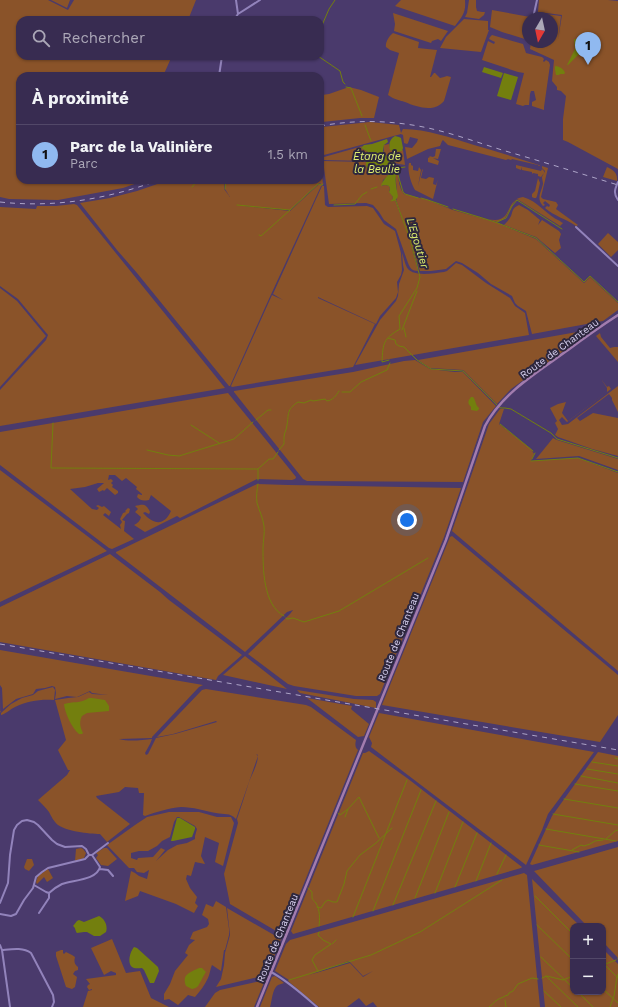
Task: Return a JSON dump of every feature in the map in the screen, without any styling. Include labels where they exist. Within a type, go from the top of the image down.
[{"type":"main road","name":"Route de Chanteau","points":[[257,1007],[446,540],[485,426],[501,404],[515,390],[618,314]]},
{"type":"street","points":[[236,0],[238,14],[260,0]]},
{"type":"street","points":[[534,12],[536,0]]},
{"type":"street","points":[[220,72],[221,60]]},
{"type":"street","points":[[618,182],[615,188],[615,193],[618,200]]},
{"type":"street","points":[[576,227],[618,266]]},
{"type":"street","points":[[0,903],[8,883],[14,830],[17,825],[24,820],[36,823],[59,846],[83,847],[91,855],[100,869]]},
{"type":"street","points":[[0,914],[11,916],[15,915],[34,885],[36,877],[47,869],[83,860],[108,843]]},
{"type":"street","points":[[100,869],[109,871],[113,876]]},
{"type":"street","points":[[49,893],[63,884],[92,876],[100,869]]},
{"type":"street","points":[[34,885],[49,893]]},
{"type":"street","points":[[40,913],[49,898],[49,893]]},
{"type":"street","points":[[0,945],[10,1007]]},
{"type":"street","points":[[2,950],[22,949],[33,955],[53,995],[54,1002],[52,1007]]},
{"type":"street","points":[[271,972],[283,978],[317,1007]]},
{"type":"shaded area","points":[[0,0],[48,0],[68,10],[74,0],[196,0],[190,16],[16,16],[16,60],[170,60],[165,72],[16,72],[16,184],[134,184],[123,188],[58,200],[9,199],[0,197]]},
{"type":"shaded area","points":[[51,0],[70,0],[67,8]]},
{"type":"shaded area","points":[[401,0],[465,0],[465,8],[462,17],[455,26],[395,6]]},
{"type":"shaded area","points":[[469,0],[476,0],[477,11],[485,12],[479,19],[465,17]]},
{"type":"shaded area","points":[[539,0],[618,1],[618,169],[563,140],[563,119],[566,96],[561,91],[557,90],[557,87],[552,81],[554,60],[530,49],[558,48],[562,15],[558,14],[558,12],[538,12]]},
{"type":"shaded area","points":[[492,10],[522,16],[522,38],[490,27]]},
{"type":"shaded area","points":[[393,13],[448,31],[441,41],[438,39],[432,41],[431,43],[394,31],[395,24]]},
{"type":"shaded area","points":[[558,16],[561,16],[558,40]]},
{"type":"shaded area","points":[[464,19],[488,21],[489,30],[481,52],[440,48],[446,37]]},
{"type":"shaded area","points":[[393,33],[419,42],[418,48],[437,50],[430,77],[435,73],[440,78],[447,76],[451,77],[444,101],[440,105],[425,108],[392,98],[388,95],[399,53],[386,47],[390,36]]},
{"type":"shaded area","points":[[492,35],[522,44],[522,48],[524,48],[526,53],[542,57],[544,62],[546,60],[549,62],[550,65],[544,110],[532,106],[532,102],[536,100],[534,91],[531,91],[529,105],[523,106],[516,104],[524,73],[482,60],[488,41],[494,44],[495,42],[489,39]]},
{"type":"shaded area","points":[[349,87],[379,97],[374,118],[324,122],[324,95]]},
{"type":"shaded area","points":[[370,122],[399,125],[401,133],[403,129],[412,129],[439,134],[541,166],[512,159],[506,160],[448,145],[443,140],[440,146],[428,149],[407,159],[405,147],[412,148],[418,139],[410,137],[407,144],[404,143],[403,135],[401,134],[324,155],[324,127]]},
{"type":"shaded area","points":[[389,144],[392,151],[403,150],[405,165],[395,163],[395,160],[387,156],[384,152],[384,145]]},
{"type":"shaded area","points":[[363,146],[361,148],[368,152],[365,158],[366,161],[324,160],[324,157]]},
{"type":"shaded area","points":[[436,149],[441,149],[438,159],[433,158],[439,161],[438,165],[428,162],[429,156],[435,156]]},
{"type":"shaded area","points":[[324,161],[366,162],[368,170],[372,172],[380,175],[385,171],[388,176],[383,180],[382,186],[389,186],[389,191],[393,197],[392,200],[395,200],[403,221],[396,200],[397,169],[394,169],[389,173],[388,170],[391,167],[398,166],[399,184],[404,194],[428,200],[453,210],[495,222],[536,239],[584,283],[590,277],[618,303],[618,310],[603,321],[532,334],[526,311],[515,303],[512,296],[491,284],[478,273],[462,263],[456,261],[446,269],[420,271],[410,240],[418,271],[412,269],[408,263],[396,229],[384,220],[373,205],[366,203],[329,204]]},
{"type":"shaded area","points":[[409,163],[413,166],[413,170],[418,171],[419,167],[421,170],[418,186],[423,169],[421,178],[434,178],[433,184],[436,185],[438,179],[433,199],[415,190],[410,177]]},
{"type":"shaded area","points":[[516,165],[541,171],[542,169],[544,173],[541,177],[538,176],[538,174],[532,174],[532,172],[522,170],[522,167],[521,170],[516,168]]},
{"type":"shaded area","points":[[542,166],[548,168],[541,197],[543,199],[556,202],[558,205],[556,209],[578,225],[576,226],[549,211],[545,208],[547,206],[549,207],[550,205],[545,201],[543,203],[545,205],[543,206],[541,203],[540,195],[543,184],[542,177],[545,171]]},
{"type":"shaded area","points":[[607,167],[616,174],[617,181],[603,177]]},
{"type":"shaded area","points":[[538,178],[540,183],[537,196],[534,198],[532,197],[532,194],[535,191]]},
{"type":"shaded area","points":[[157,184],[225,184],[224,189],[230,197],[225,189],[226,184],[318,184],[290,210],[236,205],[290,211],[318,185],[323,185],[321,186],[230,386],[80,203],[110,198]]},
{"type":"shaded area","points":[[322,186],[324,186],[325,205],[328,207],[367,206],[373,208],[384,224],[395,231],[401,253],[402,270],[397,282],[398,292],[396,298],[380,316],[376,324],[318,297],[375,324],[353,367],[232,387],[231,386],[272,295],[283,300],[273,294]]},
{"type":"shaded area","points":[[523,197],[528,199],[563,223],[560,226],[517,199]]},
{"type":"shaded area","points":[[517,199],[505,218],[497,222],[487,219],[495,220],[504,217],[511,205]]},
{"type":"shaded area","points":[[77,205],[225,388],[0,426],[0,390],[46,340],[48,335],[18,299],[0,286],[0,207],[36,209],[37,206]]},
{"type":"shaded area","points":[[519,205],[540,220],[538,225],[542,220],[559,231],[561,234],[559,240],[561,248],[555,253],[536,237],[504,225],[508,221],[514,208]]},
{"type":"shaded area","points":[[608,233],[618,242],[618,250],[611,257],[598,244]]},
{"type":"shaded area","points":[[402,253],[408,269],[420,274],[444,272],[456,263],[462,265],[486,283],[510,298],[515,306],[525,313],[529,335],[355,365],[380,320],[396,301],[399,284],[404,270]]},
{"type":"shaded area","points":[[0,288],[17,301],[46,336],[0,387]]},
{"type":"shaded area","points":[[594,329],[511,389],[497,404],[463,370],[430,368],[418,360]]},
{"type":"shaded area","points":[[600,333],[601,337],[610,348],[618,347],[618,362],[596,336]]},
{"type":"shaded area","points":[[415,360],[430,369],[463,372],[496,406],[483,422],[463,482],[307,481],[303,479],[234,392],[353,372]]},
{"type":"shaded area","points":[[601,379],[607,387],[609,386],[611,389],[607,392],[607,388]]},
{"type":"shaded area","points":[[618,386],[618,412],[609,394],[577,418],[580,421],[593,413],[618,418],[618,456],[592,449],[555,435],[558,429],[555,423],[557,421],[550,408],[566,402],[562,413],[568,421],[607,392],[567,422],[562,417],[559,420],[562,425],[568,424]]},
{"type":"shaded area","points":[[228,393],[296,478],[292,480],[257,479],[180,518],[177,516],[145,532],[134,525],[139,522],[141,517],[135,512],[138,509],[135,506],[146,506],[150,512],[149,514],[145,512],[143,513],[155,522],[165,519],[171,511],[151,495],[149,500],[144,501],[137,497],[138,494],[142,494],[136,489],[137,487],[126,478],[122,481],[115,475],[109,475],[108,480],[111,479],[113,481],[111,483],[113,485],[112,487],[118,491],[115,495],[107,488],[104,491],[99,492],[97,489],[104,483],[70,489],[92,509],[97,510],[99,508],[96,506],[98,505],[102,507],[104,506],[111,512],[109,516],[105,513],[103,515],[121,529],[120,525],[122,522],[120,519],[128,508],[130,509],[129,513],[122,520],[125,521],[124,531],[134,539],[112,549],[0,465],[0,432]]},
{"type":"shaded area","points":[[500,409],[504,409],[499,424],[531,449],[534,454],[531,461],[578,458],[618,473],[618,671],[452,531],[489,424]]},
{"type":"shaded area","points":[[553,438],[618,459],[618,470],[579,456],[536,459]]},
{"type":"shaded area","points":[[0,470],[107,551],[0,602]]},
{"type":"shaded area","points":[[257,484],[461,488],[444,537],[380,694],[377,696],[356,696],[294,686],[288,684],[248,654],[293,610],[287,612],[245,652],[116,553]]},
{"type":"shaded area","points":[[452,536],[618,675],[618,715],[600,742],[382,705],[450,537]]},
{"type":"shaded area","points":[[110,554],[242,655],[218,676],[216,680],[0,642],[0,607]]},
{"type":"shaded area","points":[[0,650],[203,685],[199,687],[152,738],[119,739],[131,741],[152,739],[145,753],[146,755],[148,754],[156,738],[175,734],[217,722],[216,721],[173,734],[157,737],[202,690],[206,689],[306,705],[311,707],[356,740],[356,748],[358,750],[283,935],[230,904],[224,874],[238,823],[237,819],[258,756],[236,819],[229,815],[181,807],[163,810],[145,816],[143,815],[144,793],[139,793],[138,788],[125,787],[119,792],[96,796],[130,824],[107,842],[100,834],[78,832],[66,829],[55,822],[49,812],[38,800],[67,775],[70,770],[68,770],[58,750],[66,740],[55,700],[78,697],[89,692],[92,694],[108,695],[92,693],[90,691],[77,697],[67,696],[55,699],[55,687],[52,686],[36,689],[33,694],[16,699],[3,709],[2,688],[0,685]]},
{"type":"shaded area","points":[[245,656],[287,689],[223,675]]},
{"type":"shaded area","points":[[53,687],[55,690],[54,700],[29,702],[15,707],[1,715],[1,713],[11,704],[22,698],[33,695],[38,691]]},
{"type":"shaded area","points":[[297,690],[354,699],[373,700],[376,702],[376,708],[300,693]]},
{"type":"shaded area","points":[[307,698],[352,706],[351,709],[369,724],[364,736],[358,737]]},
{"type":"shaded area","points":[[379,713],[594,752],[548,814],[526,865],[371,747],[372,743],[369,737]]},
{"type":"shaded area","points":[[369,751],[407,778],[522,867],[293,934],[291,931],[363,753]]},
{"type":"shaded area","points":[[598,752],[618,756],[618,841],[532,865],[530,864],[552,816]]},
{"type":"shaded area","points":[[169,812],[199,812],[217,817],[231,817],[234,823],[223,866],[215,862],[219,843],[205,837],[201,856],[205,864],[195,862],[191,876],[187,875],[186,879],[190,888],[197,897],[195,903],[198,906],[194,913],[176,904],[140,891],[138,896],[125,901],[131,871],[147,879],[149,870],[144,873],[137,872],[134,868],[129,868],[107,845],[147,817]],"holes":[[[177,817],[195,826],[197,829],[195,839],[187,843],[177,845],[168,850],[156,861],[165,850],[161,848],[153,857],[138,858],[137,860],[131,858],[131,853],[148,851],[170,837],[174,822]]]},
{"type":"shaded area","points":[[618,847],[618,958],[606,945],[606,923],[584,923],[534,871]]},
{"type":"shaded area","points":[[81,848],[86,853],[84,858],[75,861],[76,849]]},
{"type":"shaded area","points":[[104,848],[107,848],[117,859],[108,866],[101,865],[96,858],[98,855],[96,853]]},
{"type":"shaded area","points":[[27,859],[32,859],[34,865],[29,871],[24,867]]},
{"type":"shaded area","points":[[48,869],[53,878],[47,882],[44,877],[37,884],[36,882],[38,876]]},
{"type":"shaded area","points":[[524,873],[527,875],[540,1007],[377,1007],[373,1002],[366,1006],[359,998],[347,1007],[319,1007],[288,981],[289,980],[275,971],[286,944],[290,940]],"holes":[[[349,961],[363,976],[373,971],[363,977],[350,963],[309,975]]]},
{"type":"shaded area","points":[[532,879],[577,923],[570,923],[570,995],[606,995],[606,952],[618,964],[618,1007],[545,1007]]},
{"type":"shaded area","points":[[216,901],[226,907],[229,929],[221,971],[212,965],[207,981],[195,997],[188,995],[178,1005],[169,999],[164,1000],[164,994],[175,971],[188,955],[185,953],[189,945],[195,940],[190,939],[193,932],[207,927],[209,924],[208,919],[202,915],[206,904],[213,907]]},
{"type":"shaded area","points":[[227,908],[281,939],[267,975],[216,987],[221,979],[225,953],[230,935]]},
{"type":"shaded area","points":[[112,939],[126,973],[140,971],[151,998],[169,1007],[83,1007],[88,991],[92,990],[89,990],[87,987],[90,984],[86,979],[116,975],[116,973],[111,971],[104,975],[91,948]]},
{"type":"shaded area","points":[[63,950],[64,954],[66,952],[75,957],[74,960],[78,967],[78,970],[73,974],[77,977],[75,987],[72,989],[66,987],[56,956],[56,952]]},
{"type":"shaded area","points":[[275,976],[284,983],[278,985],[274,989],[270,1007],[260,1007],[272,977]]},
{"type":"shaded area","points":[[265,980],[254,1007],[205,1007],[215,993],[220,990]]},
{"type":"water","points":[[574,39],[578,39],[578,48],[581,52],[567,65],[575,49]]},
{"type":"water","points":[[555,66],[564,70],[565,73],[556,75]]},
{"type":"water","points":[[484,67],[503,73],[501,78],[482,72]]},
{"type":"water","points":[[504,73],[518,77],[511,100],[497,96]]},
{"type":"water","points":[[395,136],[401,138],[403,148],[402,151],[394,152],[390,150],[390,142]]},
{"type":"water","name":"Étang de la Beulie","points":[[387,139],[388,142],[384,145],[383,151],[386,156],[395,162],[380,175],[371,172],[368,170],[366,165],[365,158],[368,152],[361,148],[364,145]]},
{"type":"water","points":[[398,168],[396,185],[398,196],[394,201],[390,201],[393,197],[389,192],[389,186],[381,186],[383,181]]},
{"type":"water","points":[[471,397],[474,398],[479,408],[477,411],[471,410],[468,402]]},
{"type":"water","points":[[89,698],[105,700],[109,706],[109,711],[87,713],[82,716],[80,724],[83,733],[79,734],[69,720],[64,704],[83,701]]},
{"type":"water","points":[[177,818],[180,818],[195,827],[192,837],[171,841]]},
{"type":"water","points":[[99,916],[107,927],[106,932],[100,936],[94,936],[87,932],[77,933],[73,926],[79,920],[84,922]]},
{"type":"water","points":[[134,947],[158,967],[159,971],[154,983],[150,983],[142,968],[134,968],[130,965],[131,952]]},
{"type":"water","points":[[202,968],[206,972],[198,986],[192,989],[186,986],[186,976],[190,972]]},
{"type":"waterway","name":"L'Egoutier","points":[[324,21],[335,0]]},
{"type":"waterway","name":"L'Egoutier","points":[[324,60],[340,71],[345,84]]},
{"type":"waterway","name":"L'Egoutier","points":[[346,87],[351,88],[362,116]]},
{"type":"waterway","name":"L'Egoutier","points":[[365,125],[371,141]]},
{"type":"waterway","points":[[405,167],[398,168],[398,175],[403,192],[418,198]]},
{"type":"waterway","name":"L'Egoutier","points":[[386,169],[389,175]]},
{"type":"waterway","points":[[225,189],[226,184]]},
{"type":"waterway","points":[[237,205],[290,210],[318,184],[323,184]]},
{"type":"waterway","points":[[371,189],[377,187]]},
{"type":"waterway","points":[[334,205],[355,204],[362,195],[367,192]]},
{"type":"waterway","points":[[421,198],[448,207]]},
{"type":"waterway","name":"L'Egoutier","points":[[389,360],[382,362],[385,342],[390,336],[400,329],[399,316],[417,288],[420,277],[410,239],[395,199]]},
{"type":"waterway","points":[[497,222],[506,218],[517,200],[562,229]]},
{"type":"waterway","points":[[453,209],[495,222],[536,238],[584,282],[590,276],[618,302]]},
{"type":"waterway","points":[[259,235],[261,236],[290,210]]},
{"type":"waterway","points":[[402,330],[417,291]]},
{"type":"waterway","points":[[404,328],[406,337]]},
{"type":"waterway","name":"L'Egoutier","points":[[388,338],[395,340],[396,344],[404,347],[417,360],[431,369],[463,371],[497,405]]},
{"type":"waterway","points":[[342,392],[350,392],[361,382],[387,370],[390,363]]},
{"type":"waterway","points":[[279,450],[284,444],[288,415],[292,407],[298,402],[304,403],[311,400],[325,399],[327,401],[334,398],[339,391]]},
{"type":"waterway","name":"L'Egoutier","points":[[499,407],[511,409],[551,433],[557,439],[618,458]]},
{"type":"waterway","points":[[256,420],[268,410],[271,410]]},
{"type":"waterway","points":[[147,450],[179,456],[234,439],[253,422]]},
{"type":"waterway","points":[[53,423],[51,468],[258,469]]},
{"type":"waterway","points":[[500,424],[533,451]]},
{"type":"waterway","points":[[191,425],[219,443]]},
{"type":"waterway","points":[[258,480],[258,469],[269,459],[273,459],[278,452]]},
{"type":"waterway","points":[[532,459],[535,453]]},
{"type":"waterway","points":[[531,461],[578,458],[618,472]]},
{"type":"waterway","points":[[258,484],[257,503],[263,520],[264,529],[264,576],[268,595],[272,604],[277,611],[284,616]]},
{"type":"waterway","points":[[286,618],[293,618],[304,622],[339,611],[428,558]]},
{"type":"waterway","points":[[592,762],[618,766]]},
{"type":"waterway","points":[[587,769],[618,774]]},
{"type":"waterway","points":[[581,776],[618,783]]},
{"type":"waterway","points":[[353,917],[407,780]]},
{"type":"waterway","points":[[575,784],[618,791]]},
{"type":"waterway","points":[[373,911],[421,790]]},
{"type":"waterway","points":[[338,813],[340,815],[348,809],[359,797],[379,838]]},
{"type":"waterway","points":[[564,799],[618,808]]},
{"type":"waterway","points":[[393,905],[436,801]]},
{"type":"waterway","points":[[345,817],[348,809]]},
{"type":"waterway","points":[[415,898],[449,812]]},
{"type":"waterway","points":[[553,814],[618,825]]},
{"type":"waterway","points":[[435,893],[463,822]]},
{"type":"waterway","points":[[317,907],[321,908],[328,900],[337,902],[347,871],[360,855],[392,828]]},
{"type":"waterway","points":[[546,829],[616,841]]},
{"type":"waterway","points":[[606,839],[618,830]]},
{"type":"waterway","points":[[455,887],[477,833]]},
{"type":"waterway","points":[[572,850],[581,845],[584,846],[595,841],[603,840]]},
{"type":"waterway","points":[[476,881],[491,843]]},
{"type":"waterway","points":[[539,845],[579,852]]},
{"type":"waterway","points":[[497,874],[506,855]]},
{"type":"waterway","points":[[289,980],[371,955],[420,932],[502,880]]},
{"type":"waterway","points":[[308,888],[312,892],[312,898],[318,909],[320,917],[319,926]]},
{"type":"waterway","points":[[535,896],[570,931]]},
{"type":"waterway","points":[[537,925],[572,959]]},
{"type":"waterway","points":[[318,971],[312,960],[315,955],[331,944],[323,940],[318,935],[319,932]]},
{"type":"waterway","points":[[332,944],[336,940]]},
{"type":"waterway","points":[[541,957],[570,985]]},
{"type":"waterway","points":[[606,964],[616,960]]},
{"type":"waterway","points":[[606,966],[618,978]]},
{"type":"waterway","points":[[610,1007],[614,996],[618,974]]},
{"type":"waterway","points":[[546,976],[578,1007]]},
{"type":"waterway","points":[[542,978],[547,976],[563,980],[570,977]]},
{"type":"waterway","points":[[489,1007],[497,1000],[508,995],[518,984],[532,978],[538,979]]},
{"type":"waterway","points":[[544,991],[561,1007]]},
{"type":"waterway","points":[[606,992],[618,1003]]},
{"type":"waterway","points":[[581,995],[593,1007]]},
{"type":"waterway","points":[[505,1000],[506,1007]]},
{"type":"railway","points":[[324,125],[352,122],[373,122],[394,123],[430,128],[618,185]]},
{"type":"railway","points":[[0,202],[21,204],[61,203],[101,197],[148,184]]},
{"type":"railway","points":[[0,644],[618,750]]},
{"type":"place","name":"Parc de la Valinière","points":[[588,65]]}]
